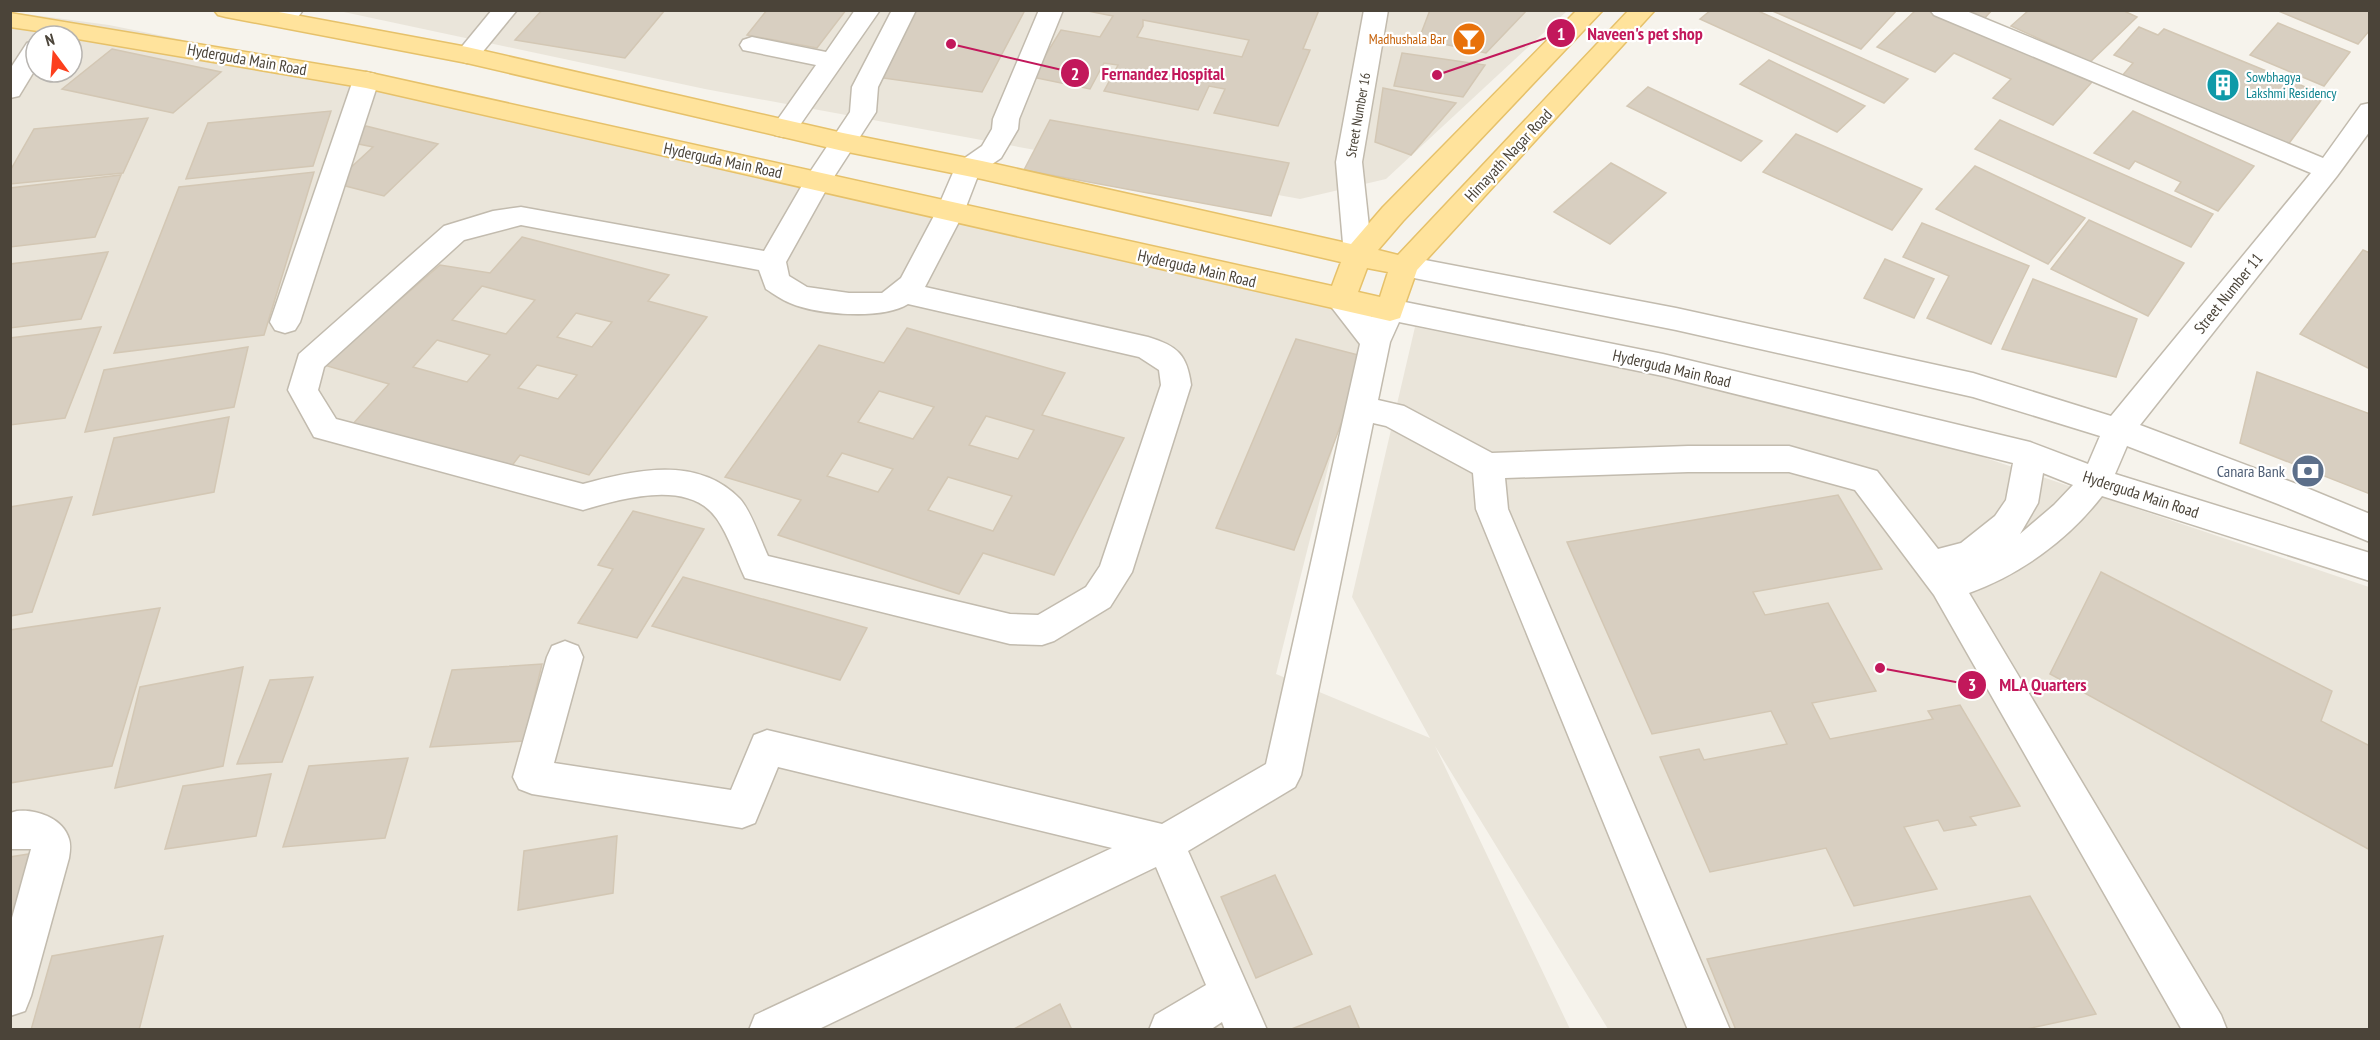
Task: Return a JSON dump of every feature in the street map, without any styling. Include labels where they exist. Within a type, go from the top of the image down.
[{"type":"main road","points":[[226,10],[286,15],[784,129],[1404,266]]},
{"type":"main road","points":[[1341,300],[1358,255],[1393,214],[1591,10]]},
{"type":"main road","name":"Himayath Nagar Road","points":[[1383,326],[1404,266],[1643,10]]},
{"type":"main road","name":"Hyderguda Main Road","points":[[10,20],[24,27]]},
{"type":"main road","name":"Hyderguda Main Road","points":[[84,43],[366,81],[1341,300]]},
{"type":"street","points":[[467,55],[505,10]]},
{"type":"street","points":[[784,129],[868,10]]},
{"type":"street","points":[[904,10],[866,87],[863,112],[818,181],[772,262],[776,282],[800,296],[849,304],[888,303],[904,293],[912,284],[950,212],[968,168],[992,152],[1005,129],[1006,119],[1051,10]]},
{"type":"street","name":"Street Number 16","points":[[1358,255],[1349,162],[1376,10]]},
{"type":"street","points":[[1942,10],[2328,170]]},
{"type":"street","points":[[752,45],[832,61]]},
{"type":"street","points":[[10,90],[24,68]]},
{"type":"street","points":[[285,322],[366,81]]},
{"type":"street","name":"Street Number 11","points":[[1939,575],[1963,582],[2033,544],[2052,530],[2096,480],[2118,430],[2328,170],[2370,111]]},
{"type":"street","points":[[772,262],[521,216],[493,220],[454,233],[310,362],[303,390],[325,428],[583,497],[623,486],[668,481],[703,489],[729,509],[757,568],[1010,629],[1042,630],[1098,597],[1116,572],[1176,385],[1173,364],[1148,348],[904,293]]},
{"type":"street","points":[[1404,266],[1676,319],[1973,385],[2118,430],[2290,495],[2370,529]]},
{"type":"street","points":[[770,1029],[1165,843],[1282,775],[1360,410],[1383,326],[1341,300]]},
{"type":"street","name":"Hyderguda Main Road","points":[[1383,326],[1663,364],[2030,455],[2096,480],[2370,567]]},
{"type":"street","points":[[1360,410],[1393,415],[1488,466],[1688,459],[1789,459],[1866,480],[1939,575],[2206,1029]]},
{"type":"street","points":[[1939,575],[2007,526],[2022,503],[2030,455]]},
{"type":"street","points":[[1488,466],[1492,509],[1709,1029]]},
{"type":"street","points":[[565,657],[532,777],[742,810],[767,747],[1165,843]]},
{"type":"street","points":[[10,831],[38,830],[51,841],[50,858],[10,996]]},
{"type":"street","points":[[1165,843],[1238,1012],[1170,1029]]},
{"type":"shaded area","points":[[339,11],[1567,11],[1386,179],[1300,199],[705,89]]},
{"type":"shaded area","points":[[11,12],[109,25],[449,94],[1371,297],[1276,674],[1430,738],[1352,597],[1415,327],[1637,371],[1959,449],[2369,587],[2369,1029],[1608,1029],[1435,746],[1570,1029],[11,1030]]},
{"type":"building","points":[[542,10],[665,10],[625,58],[515,40]]},
{"type":"building","points":[[767,10],[846,10],[817,48],[747,35]]},
{"type":"building","points":[[914,10],[1025,10],[982,92],[876,77]]},
{"type":"building","points":[[1083,10],[1319,10],[1303,49],[1310,50],[1278,126],[1214,113],[1225,89],[1209,86],[1198,110],[1104,91],[1118,65],[1104,63],[1090,89],[1032,77],[1061,30],[1100,37],[1113,16]],"holes":[[[1143,20],[1249,40],[1242,57],[1137,37],[1143,26]]]},
{"type":"building","points":[[1430,10],[1527,10],[1486,53],[1419,39]]},
{"type":"building","points":[[1711,10],[1756,10],[1908,79],[1884,103],[1700,19]]},
{"type":"building","points":[[1770,10],[1897,10],[1861,49]]},
{"type":"building","points":[[1916,10],[1929,10],[2092,82],[2053,125],[1993,98],[2011,79],[1954,53],[1935,72],[1877,47]]},
{"type":"building","points":[[1959,10],[1992,10],[1983,20]]},
{"type":"building","points":[[2029,10],[2122,10],[2137,17],[2090,62],[2011,26]]},
{"type":"building","points":[[2276,10],[2370,10],[2370,30],[2358,44]]},
{"type":"building","points":[[2278,23],[2350,52],[2324,86],[2250,55]]},
{"type":"building","name":"Sowbhagya Lakshmi Residency","points":[[2139,27],[2158,35],[2164,29],[2325,95],[2287,146],[2122,76],[2133,63],[2114,55]]},
{"type":"building","points":[[112,49],[221,72],[173,113],[62,89],[68,84],[84,84],[84,71]]},
{"type":"building","points":[[1402,53],[1485,65],[1463,97],[1394,86]]},
{"type":"building","points":[[1769,60],[1865,106],[1837,132],[1740,84]]},
{"type":"building","points":[[1648,87],[1762,141],[1741,161],[1627,106]]},
{"type":"building","points":[[1383,88],[1456,103],[1411,155],[1375,142]]},
{"type":"building","points":[[331,111],[313,166],[186,179],[208,123]]},
{"type":"building","points":[[2133,111],[2254,166],[2218,211],[2175,191],[2181,182],[2135,161],[2129,169],[2094,153]]},
{"type":"building","points":[[148,118],[123,173],[10,184],[10,171],[34,129]]},
{"type":"building","points":[[1050,120],[1289,163],[1271,216],[1024,170]]},
{"type":"building","points":[[2000,120],[2213,214],[2191,247],[1975,149]]},
{"type":"building","points":[[366,126],[438,144],[384,196],[334,183],[373,147],[349,142]]},
{"type":"building","points":[[1796,134],[1922,189],[1892,230],[1763,172]]},
{"type":"building","points":[[1611,163],[1666,193],[1610,244],[1554,212]]},
{"type":"building","points":[[1975,166],[2085,218],[2048,264],[1936,209]]},
{"type":"building","points":[[314,172],[264,335],[114,353],[179,187]]},
{"type":"building","points":[[121,175],[95,237],[10,247],[10,188]]},
{"type":"building","points":[[2089,220],[2184,263],[2148,316],[2051,269]]},
{"type":"building","points":[[1922,223],[2029,266],[1991,344],[1927,318],[1949,276],[1903,257]]},
{"type":"building","points":[[522,237],[669,275],[648,301],[707,317],[589,475],[520,455],[507,472],[350,427],[389,384],[324,365],[440,265],[490,273]],"holes":[[[482,286],[535,300],[506,334],[452,320]],[[576,313],[612,322],[592,347],[557,337]],[[437,340],[490,355],[467,382],[413,367]],[[537,365],[577,375],[558,399],[518,388]]]},
{"type":"building","points":[[2363,250],[2370,253],[2370,369],[2300,334]]},
{"type":"building","points":[[108,252],[81,319],[10,328],[10,264]]},
{"type":"building","points":[[1885,259],[1934,279],[1914,318],[1864,298]]},
{"type":"building","points":[[2033,279],[2137,319],[2116,377],[2002,349]]},
{"type":"building","points":[[101,327],[65,418],[10,425],[10,338]]},
{"type":"building","points":[[907,328],[1065,373],[1042,415],[1124,438],[1054,575],[983,553],[959,594],[778,535],[801,500],[725,477],[819,345],[884,363]],"holes":[[[879,391],[934,407],[913,439],[858,422]],[[986,416],[1034,430],[1018,459],[969,445]],[[842,453],[893,469],[878,492],[827,476]],[[948,477],[1012,496],[993,531],[928,510]]]},
{"type":"building","points":[[1296,339],[1366,357],[1294,550],[1216,528]]},
{"type":"building","points":[[248,347],[234,407],[85,432],[104,370]]},
{"type":"building","points":[[2257,372],[2370,414],[2370,494],[2240,443]]},
{"type":"building","points":[[229,417],[214,492],[93,515],[114,438]]},
{"type":"building","points":[[1838,495],[1882,569],[1753,592],[1765,615],[1828,603],[1876,691],[1812,703],[1830,739],[1933,719],[1928,711],[1960,705],[2020,806],[1970,817],[1976,825],[1944,831],[1938,820],[1904,827],[1937,889],[1854,906],[1826,848],[1710,872],[1660,757],[1699,749],[1704,760],[1787,744],[1771,711],[1652,734],[1567,542]]},
{"type":"building","points":[[72,497],[32,612],[10,616],[10,507]]},
{"type":"building","points":[[633,511],[704,529],[637,638],[578,623],[613,569],[598,565]]},
{"type":"building","points":[[2101,572],[2332,691],[2321,721],[2370,746],[2370,850],[2050,674]]},
{"type":"building","points":[[683,577],[867,628],[840,680],[652,626]]},
{"type":"building","points":[[160,608],[112,766],[10,783],[10,630]]},
{"type":"building","points":[[542,664],[524,741],[430,747],[452,670]]},
{"type":"building","points":[[243,667],[223,766],[115,788],[140,687]]},
{"type":"building","points":[[313,677],[282,762],[237,764],[270,680]]},
{"type":"building","points":[[408,758],[385,838],[283,847],[309,766]]},
{"type":"building","points":[[271,774],[256,836],[165,849],[183,786]]},
{"type":"building","points":[[617,836],[613,893],[518,910],[524,851]]},
{"type":"building","points":[[35,853],[10,932],[10,857]]},
{"type":"building","points":[[1275,875],[1312,954],[1256,978],[1221,897]]},
{"type":"building","points":[[2030,896],[2096,1014],[2022,1030],[1736,1030],[1707,959]]},
{"type":"building","points":[[163,936],[139,1030],[31,1030],[52,956]]},
{"type":"building","points":[[1060,1004],[1072,1030],[1012,1030]]},
{"type":"building","points":[[1350,1006],[1360,1030],[1289,1030]]},
{"type":"place","name":"Madhushala Bar","points":[[1469,39]]},
{"type":"place","name":"Fernandez Hospital","points":[[951,44]]},
{"type":"place","name":"Naveen's pet shop","points":[[1437,75]]},
{"type":"place","name":"Sowbhagya Lakshmi Residency","points":[[2223,85]]},
{"type":"place","name":"Canara Bank","points":[[2308,471]]},
{"type":"place","name":"MLA Quarters","points":[[1880,668]]}]
